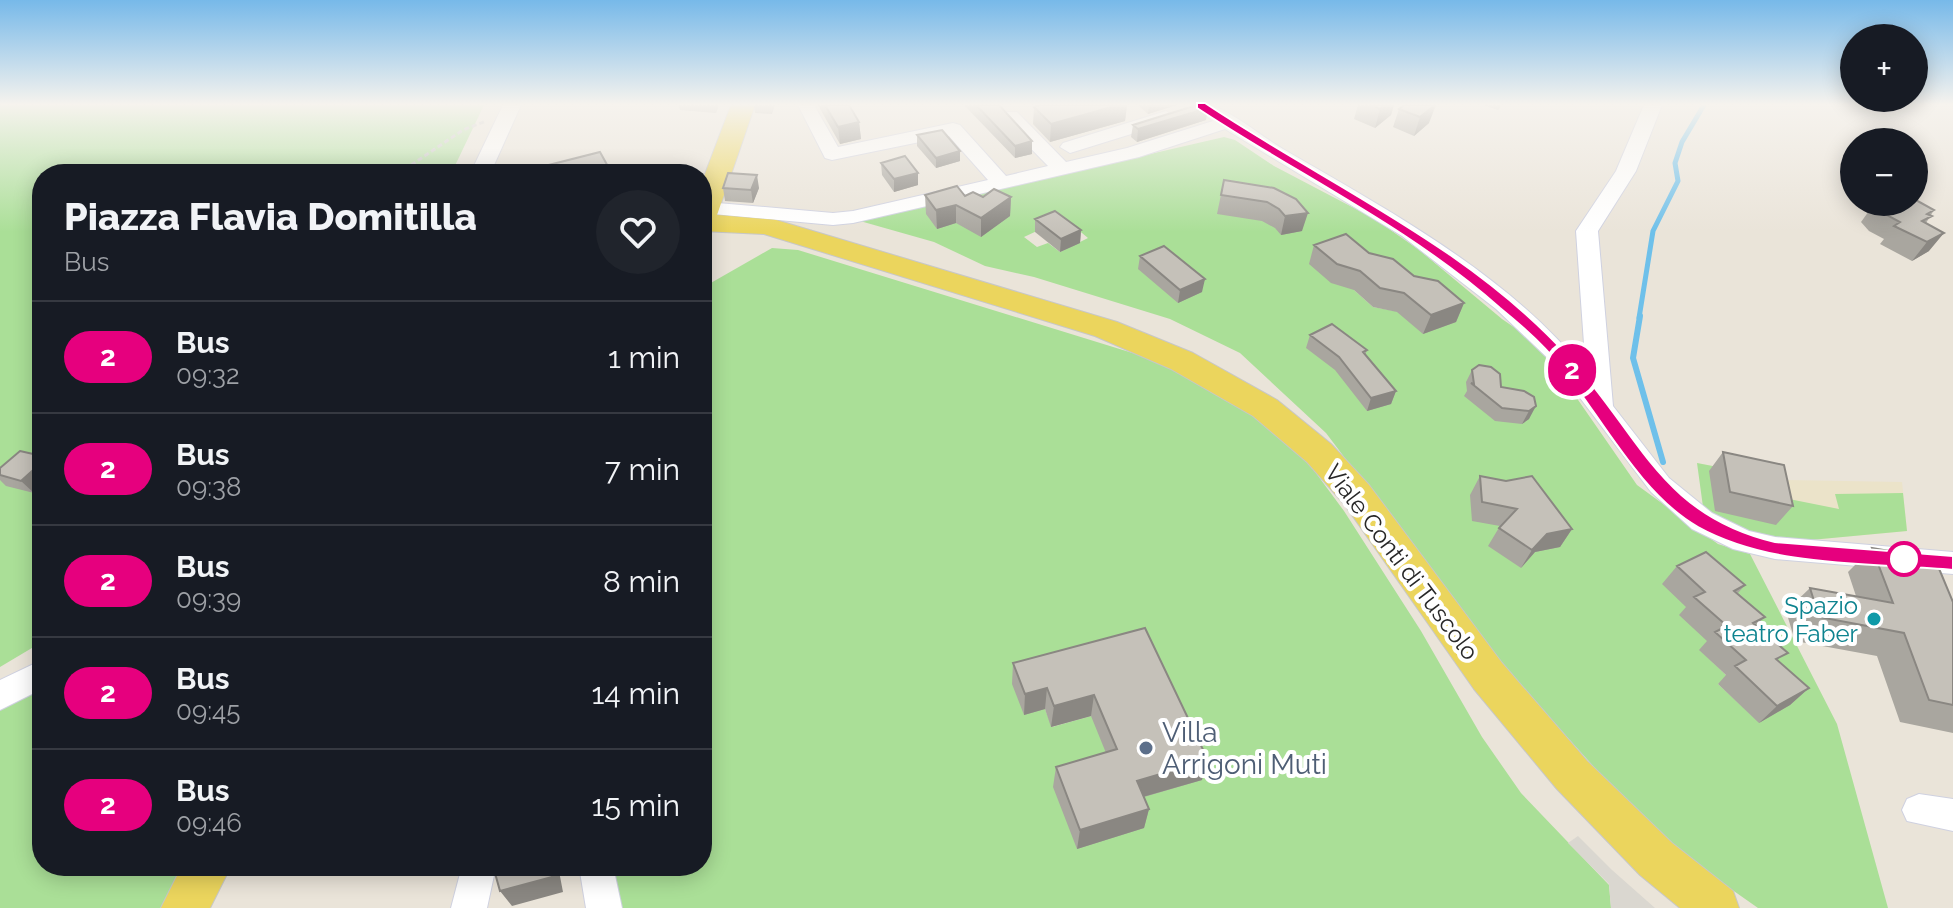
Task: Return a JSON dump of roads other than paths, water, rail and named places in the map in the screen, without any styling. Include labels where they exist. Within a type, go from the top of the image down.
[{"type":"main road","points":[[712,192],[728,147]]},
{"type":"main road","name":"Viale Conti di Tuscolo","points":[[712,218],[766,226],[1119,334],[1208,375],[1274,414],[1319,453],[1357,495],[1462,642],[1563,766],[1656,859],[1716,908]]},
{"type":"main road","points":[[184,908],[202,876]]},
{"type":"street","points":[[828,147],[832,154],[864,147]]},
{"type":"street","points":[[970,147],[1002,183]]},
{"type":"street","points":[[1041,147],[1062,169]]},
{"type":"street","points":[[1125,147],[1132,153]]},
{"type":"street","points":[[712,217],[833,219],[868,214],[1150,147]]},
{"type":"street","points":[[1273,147],[1356,191],[1504,304],[1554,350],[1601,406],[1641,463],[1672,498],[1702,521],[1727,534],[1775,548],[1923,573],[1953,563]]},
{"type":"street","points":[[1601,406],[1587,231],[1625,178],[1639,147]]},
{"type":"street","points":[[0,696],[32,679]]},
{"type":"street","points":[[1919,810],[1953,815]]},
{"type":"street","points":[[469,908],[477,876]]},
{"type":"street","points":[[598,876],[604,908]]},
{"type":"waterway","points":[[1639,318],[1653,231],[1678,181],[1675,163],[1680,147]]},
{"type":"waterway","points":[[1640,316],[1633,358],[1663,462]]},
{"type":"place","name":"Spazio teatro Faber","points":[[1874,619]]},
{"type":"place","name":"Villa Arrigoni Muti","points":[[1146,748]]}]
